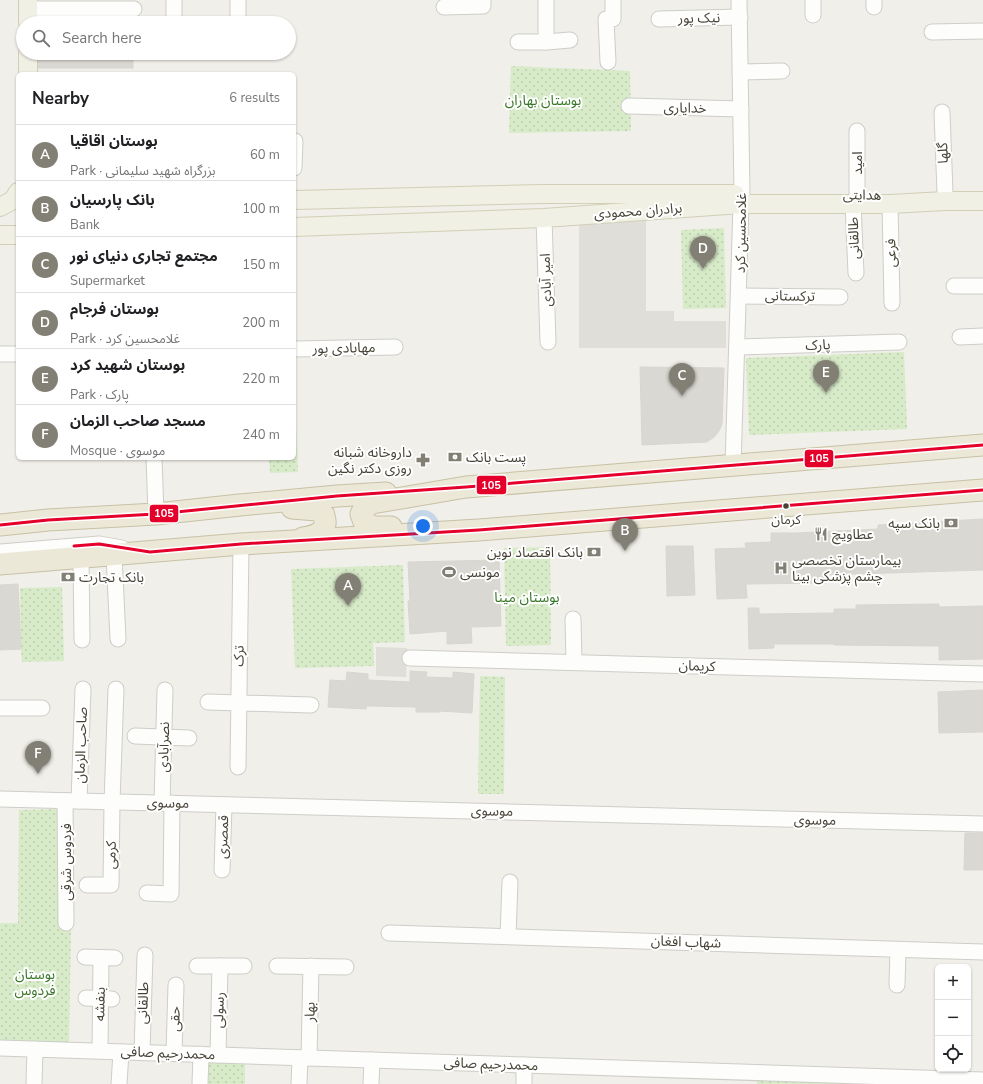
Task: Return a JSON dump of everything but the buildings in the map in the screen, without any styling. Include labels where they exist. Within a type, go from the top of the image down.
[{"type":"highway","points":[[0,525],[48,520],[156,514],[337,496],[983,446]]},
{"type":"highway","points":[[466,487],[372,503],[364,508],[361,514],[364,522],[373,527],[479,530]]},
{"type":"highway","points":[[241,544],[479,530],[976,492]]},
{"type":"highway","points":[[0,564],[286,541],[312,537],[322,530],[326,523],[324,514],[317,510],[240,505]]},
{"type":"main road","points":[[28,60],[28,72]]},
{"type":"main road","name":"هدایتی","points":[[742,199],[855,199],[882,195],[983,192]]},
{"type":"main road","name":"برادران محمودی","points":[[296,200],[536,194],[742,199]]},
{"type":"main road","points":[[0,208],[13,200],[16,195]]},
{"type":"main road","name":"برادران محمودی","points":[[296,226],[544,218],[742,199]]},
{"type":"main road","points":[[855,199],[890,204],[983,201]]},
{"type":"main road","points":[[0,212],[16,211]]},
{"type":"main road","points":[[0,235],[16,235]]},
{"type":"street","points":[[174,0],[174,16]]},
{"type":"street","points":[[238,0],[238,16]]},
{"type":"street","points":[[444,7],[483,6],[483,0]]},
{"type":"street","points":[[546,0],[546,42]]},
{"type":"street","points":[[608,62],[606,18],[613,19],[613,0]]},
{"type":"street","name":"غلامحسین کرد","points":[[733,466],[742,199],[739,0]]},
{"type":"street","points":[[28,11],[134,9]]},
{"type":"street","name":"نیک پور","points":[[659,19],[740,17]]},
{"type":"street","points":[[932,32],[983,30]]},
{"type":"street","points":[[518,42],[570,40]]},
{"type":"street","points":[[740,72],[782,71]]},
{"type":"street","name":"خدایاری","points":[[629,106],[741,109]]},
{"type":"street","name":"گلها","points":[[942,112],[945,194]]},
{"type":"street","name":"امید","points":[[855,199],[857,131]]},
{"type":"street","name":"طالقانی","points":[[855,199],[856,273]]},
{"type":"street","name":"فرعی","points":[[890,204],[892,303]]},
{"type":"street","name":"امیر آبادی","points":[[544,218],[548,342]]},
{"type":"street","points":[[954,286],[983,286]]},
{"type":"street","name":"ترکستانی","points":[[739,296],[840,297]]},
{"type":"street","points":[[960,336],[983,336]]},
{"type":"street","name":"پارک","points":[[738,347],[898,342]]},
{"type":"street","name":"مهابادی پور","points":[[296,349],[395,347]]},
{"type":"street","points":[[0,354],[16,354]]},
{"type":"street","points":[[154,460],[156,514]]},
{"type":"street","points":[[0,534],[5,534],[48,520]]},
{"type":"street","points":[[0,552],[99,544],[150,552]]},
{"type":"street","name":"ترک","points":[[238,767],[241,544]]},
{"type":"street","points":[[114,555],[118,639]]},
{"type":"street","points":[[81,558],[82,640]]},
{"type":"street","points":[[573,619],[574,662]]},
{"type":"street","name":"کریمان","points":[[410,658],[983,674]]},
{"type":"street","name":"صاحب الزمان","points":[[72,801],[83,689]]},
{"type":"street","points":[[112,802],[116,689]]},
{"type":"street","name":"نصرآبادی","points":[[147,893],[171,894],[164,737],[165,690]]},
{"type":"street","points":[[208,702],[311,705]]},
{"type":"street","points":[[0,708],[42,708]]},
{"type":"street","points":[[135,736],[189,738]]},
{"type":"street","name":"موسوی","points":[[0,799],[983,824]]},
{"type":"street","name":"فردوس شرقی","points":[[66,923],[72,801]]},
{"type":"street","name":"کرمی","points":[[87,885],[111,885],[112,802]]},
{"type":"street","name":"قمصری","points":[[222,870],[224,805]]},
{"type":"street","points":[[508,936],[510,882]]},
{"type":"street","name":"شهاب افغان","points":[[389,932],[983,952]]},
{"type":"street","points":[[897,985],[898,950]]},
{"type":"street","name":"طالقانی","points":[[142,1052],[145,955]]},
{"type":"street","name":"بنفشه","points":[[85,957],[108,958],[99,998],[100,1051]]},
{"type":"street","points":[[197,966],[244,966]]},
{"type":"street","name":"رسولی","points":[[218,1055],[220,966]]},
{"type":"street","points":[[277,966],[346,967]]},
{"type":"street","name":"بهار","points":[[299,1084],[304,1058],[311,966]]},
{"type":"street","name":"حقی","points":[[174,1053],[176,985]]},
{"type":"street","name":"محمدرحیم صافی","points":[[0,1048],[983,1080]]},
{"type":"street","points":[[34,1084],[35,1049]]},
{"type":"street","points":[[119,1084],[121,1052]]},
{"type":"street","points":[[200,1084],[201,1054]]},
{"type":"street","points":[[372,1060],[372,1084]]},
{"type":"street","points":[[524,1065],[524,1084]]},
{"type":"green space","name":"بوستان بهاران","points":[[511,66],[630,71],[631,131],[509,133]]},
{"type":"green space","points":[[724,228],[726,308],[683,309],[681,230]]},
{"type":"green space","points":[[904,352],[907,429],[749,435],[746,358]]},
{"type":"green space","points":[[296,428],[298,472],[270,473],[269,460],[296,460]]},
{"type":"green space","name":"بوستان مینا","points":[[550,547],[551,645],[506,646],[504,548]]},
{"type":"green space","points":[[403,565],[405,642],[373,643],[374,666],[295,668],[291,569]]},
{"type":"green space","points":[[62,587],[64,661],[22,662],[20,588]]},
{"type":"green space","points":[[480,676],[505,677],[504,794],[478,794]]},
{"type":"green space","name":"بوستان فردوس","points":[[61,809],[71,925],[69,1043],[0,1040],[0,923],[18,923],[19,810]]},
{"type":"green space","points":[[206,1063],[245,1063],[245,1084],[205,1084]]},
{"type":"green space","points":[[757,1077],[848,1081],[848,1084],[757,1084]]},
{"type":"shaded area","points":[[579,220],[646,220],[646,311],[674,311],[674,321],[726,321],[726,348],[579,348]]},
{"type":"shaded area","points":[[376,647],[407,648],[406,677],[376,676]]},
{"type":"transit line","name":"105","points":[[0,525],[48,520],[156,514],[337,496],[983,445]]},
{"type":"transit line","name":"105","points":[[74,546],[99,544],[150,552],[241,544],[479,530],[983,490]]},
{"type":"place","name":"بوستان فرجام","points":[[703,269]]},
{"type":"place","name":"بوستان شهید کرد","points":[[826,393]]},
{"type":"place","name":"مجتمع تجاری دنیای نور","points":[[682,396]]},
{"type":"place","name":"پست بانک","points":[[455,457]]},
{"type":"place","name":"داروخانه شبانه روزی دکتر نگین","points":[[423,460]]},
{"type":"place","name":"کرمان","points":[[786,506]]},
{"type":"place","name":"بانک سپه","points":[[951,523]]},
{"type":"place","name":"عطاویچ","points":[[821,534]]},
{"type":"place","name":"بانک پارسیان","points":[[625,551]]},
{"type":"place","name":"بانک اقتصاد نوین","points":[[594,552]]},
{"type":"place","name":"بیمارستان تخصصی چشم پزشکی بینا","points":[[781,568]]},
{"type":"place","name":"مونسی","points":[[449,572]]},
{"type":"place","name":"بانک تجارت","points":[[68,577]]},
{"type":"place","name":"بوستان اقاقیا","points":[[348,606]]},
{"type":"place","name":"مسجد صاحب الزمان","points":[[38,774]]}]
